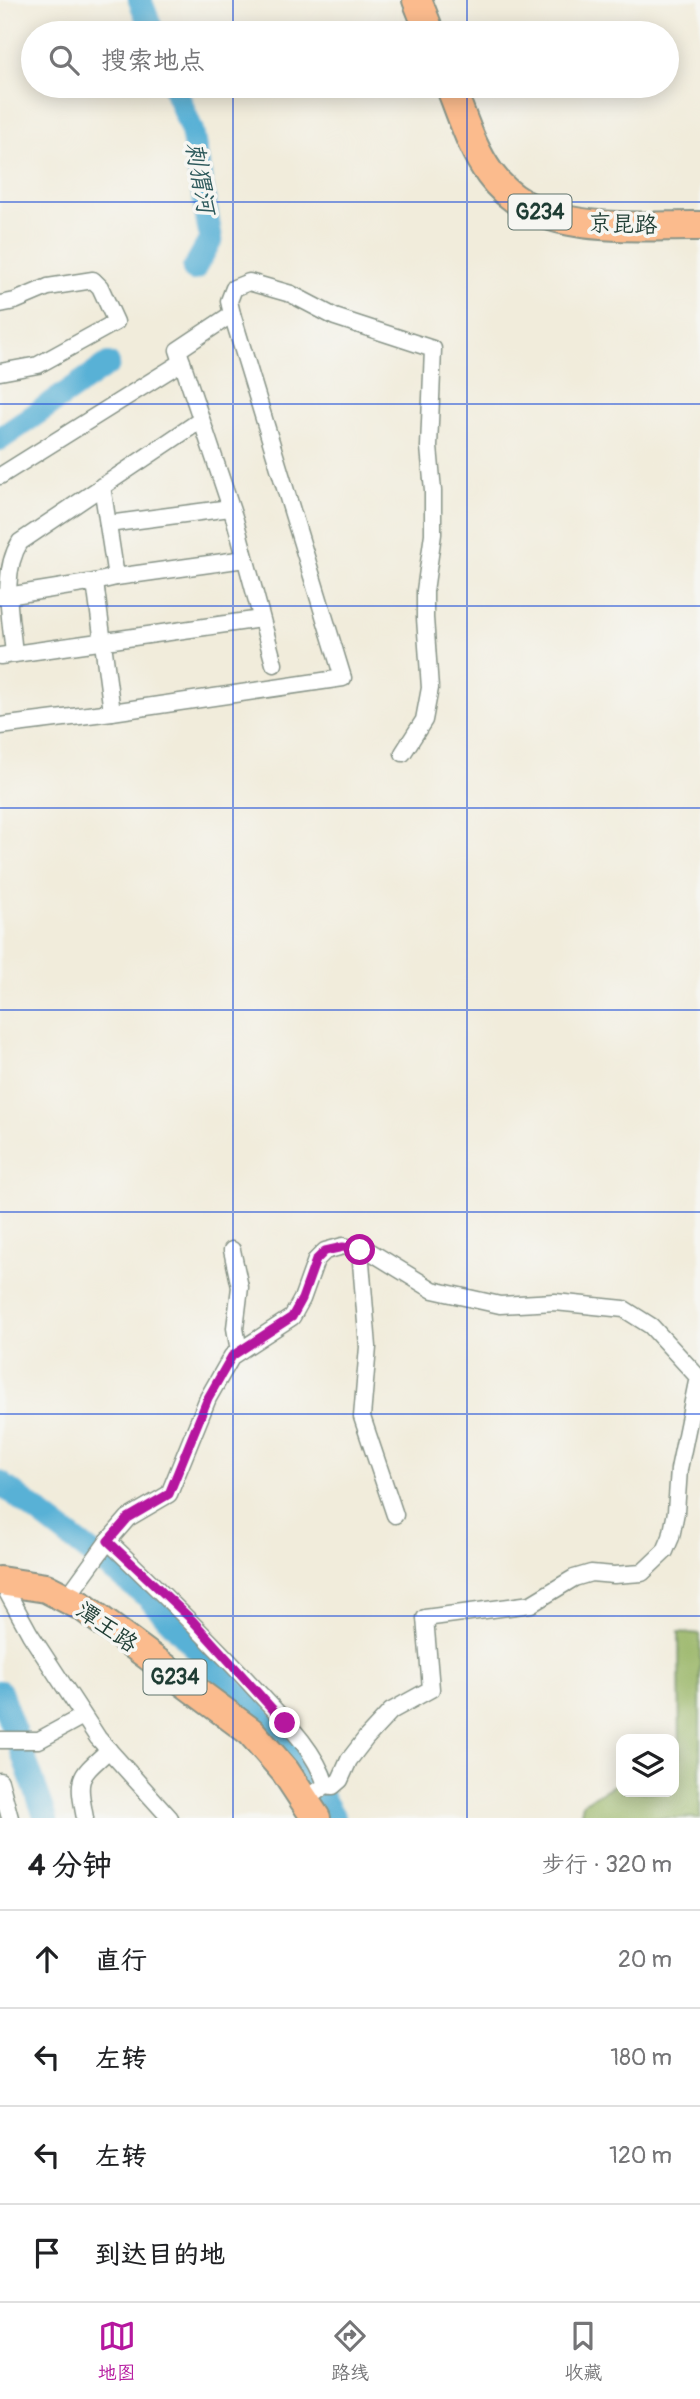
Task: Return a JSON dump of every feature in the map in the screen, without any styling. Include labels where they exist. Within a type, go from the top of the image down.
[{"type":"highway","points":[[417,0],[425,21]]},
{"type":"highway","name":"京昆路","points":[[455,98],[469,135],[490,175],[531,209],[565,221],[603,225],[700,226]]},
{"type":"highway","name":"潭王路","points":[[1,1581],[46,1588],[83,1607],[251,1732],[285,1771],[316,1798]]},
{"type":"street","points":[[0,304],[16,301],[48,287],[93,280],[100,287],[116,322],[38,365],[0,372]]},
{"type":"street","points":[[0,726],[343,678],[232,314],[229,301],[234,288],[249,282],[291,294],[335,317],[433,349],[429,447],[433,534],[425,591],[430,688],[424,720],[403,753]]},
{"type":"street","points":[[232,314],[178,350],[230,508],[274,664]]},
{"type":"street","points":[[0,476],[182,362]]},
{"type":"street","points":[[201,420],[20,542],[11,555],[4,596],[7,655],[261,619]]},
{"type":"street","points":[[102,486],[116,577]]},
{"type":"street","points":[[108,524],[230,508]]},
{"type":"street","points":[[4,596],[245,559]]},
{"type":"street","points":[[95,582],[112,712]]},
{"type":"street","points":[[66,1598],[128,1518],[169,1494],[208,1398],[232,1356],[292,1317],[302,1299],[316,1260],[325,1251],[343,1247],[371,1252],[433,1290],[500,1305],[555,1302],[624,1309],[651,1326],[698,1377],[679,1469],[676,1512],[671,1537],[665,1550],[642,1573],[590,1573],[574,1578],[531,1604],[425,1618],[431,1689],[391,1711],[349,1760],[340,1780],[316,1798]]},
{"type":"street","points":[[232,1250],[240,1287],[235,1328],[239,1351]]},
{"type":"street","points":[[360,1250],[368,1347],[362,1417],[395,1515]]},
{"type":"street","points":[[108,1541],[192,1620],[271,1706],[321,1769],[316,1798]]},
{"type":"street","points":[[1,1581],[30,1634],[83,1716],[109,1750],[170,1818]]},
{"type":"street","points":[[0,1740],[39,1740],[83,1716]]},
{"type":"street","points":[[85,1818],[79,1787],[82,1774],[109,1750]]},
{"type":"street","points":[[0,1781],[10,1818]]},
{"type":"green space","points":[[679,1632],[700,1634],[700,1818],[580,1818],[583,1803],[616,1784],[616,1797],[679,1797]]},
{"type":"waterway","name":"刺猬河","points":[[140,0],[148,21]]},
{"type":"waterway","name":"刺猬河","points":[[179,98],[192,131],[211,239],[194,269]]},
{"type":"waterway","name":"刺猬河","points":[[0,439],[108,364]]},
{"type":"waterway","points":[[0,1483],[148,1597],[298,1757],[334,1818]]},
{"type":"waterway","name":"刺猬河","points":[[0,1692],[46,1818]]},
{"type":"route","points":[[285,1723],[192,1620],[108,1541],[128,1518],[169,1494],[208,1398],[232,1356],[292,1317],[302,1299],[316,1260],[325,1251],[343,1247],[360,1250]]}]
